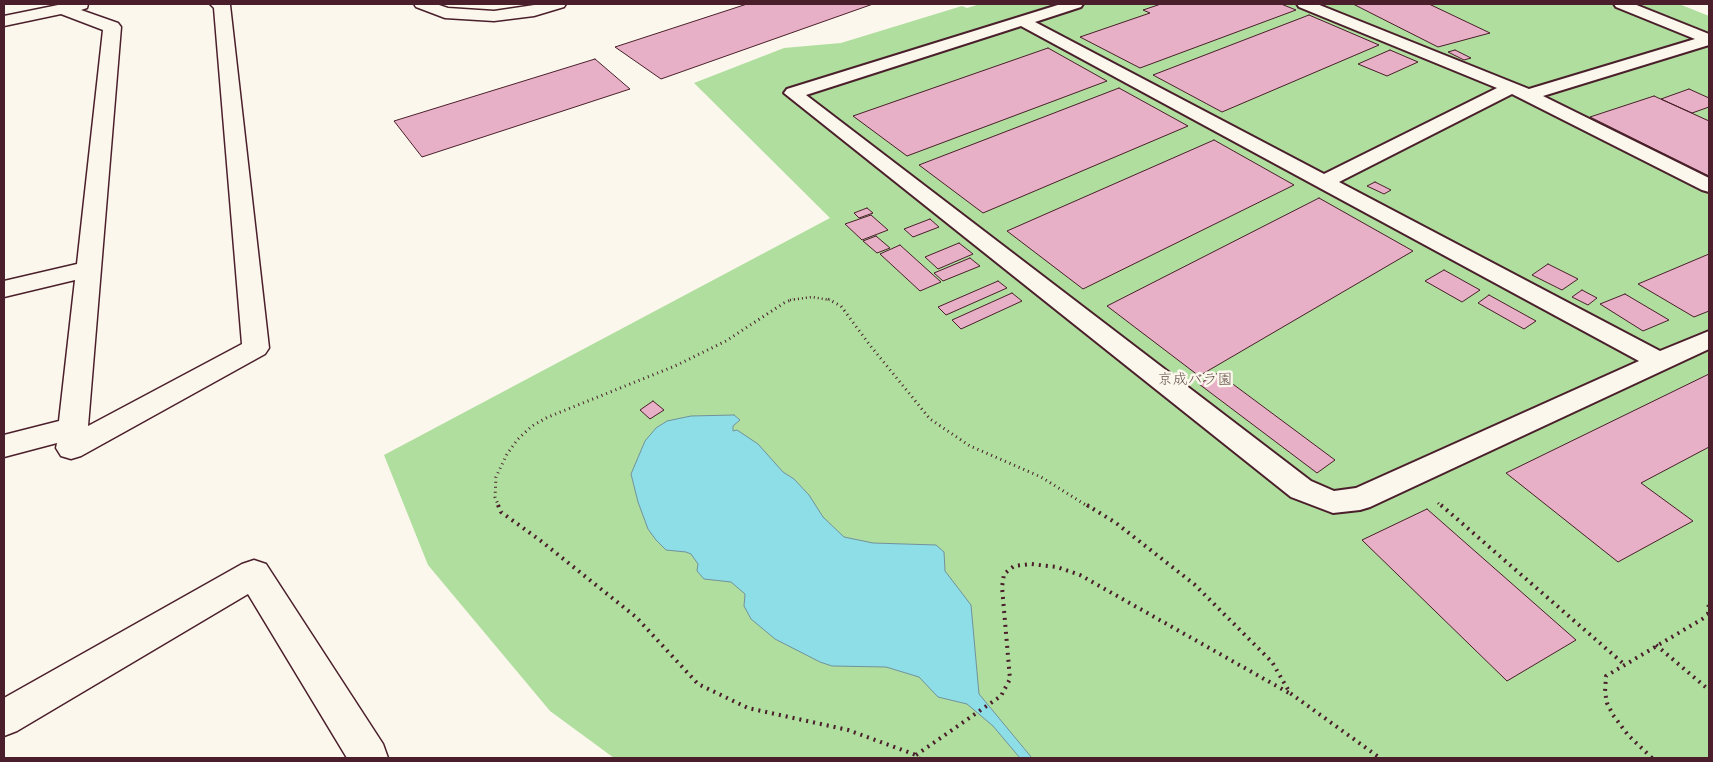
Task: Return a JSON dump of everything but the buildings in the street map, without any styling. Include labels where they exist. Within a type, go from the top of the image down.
[{"type":"street","points":[[4,21],[73,6],[112,27],[71,448],[256,348],[222,5],[218,4]]},
{"type":"street","points":[[422,4],[445,13],[494,16],[534,11],[558,4]]},
{"type":"street","points":[[4,289],[89,269]]},
{"type":"street","points":[[4,446],[73,428]]},
{"type":"street","points":[[4,718],[254,574],[369,758]]},
{"type":"lane","points":[[1076,4],[793,93],[1301,489],[1333,502],[1360,498],[1709,339]]},
{"type":"lane","points":[[1304,4],[1528,95],[1709,186]]},
{"type":"lane","points":[[1621,4],[1709,39]]},
{"type":"lane","points":[[1022,21],[1660,362]]},
{"type":"lane","points":[[1528,95],[1709,39]]},
{"type":"lane","points":[[1323,182],[1511,88]]},
{"type":"path","points":[[1290,693],[1272,662],[1194,584],[1116,523],[1041,477],[970,446],[930,419],[869,344],[841,306],[828,299],[812,296],[796,298],[784,303],[726,341],[676,366],[548,417],[532,426],[518,439],[507,454],[496,477],[495,497],[501,512],[541,541],[636,617],[698,684],[748,708],[848,730],[918,756],[1001,696],[1010,679],[1002,587],[1004,574],[1014,566],[1031,564],[1057,567],[1080,575],[1290,693],[1380,758]]},
{"type":"path","points":[[1408,477],[1625,665]]},
{"type":"path","points":[[1652,758],[1628,735],[1613,715],[1607,703],[1605,692],[1606,676],[1709,614],[1709,602]]},
{"type":"path","points":[[1656,646],[1709,690]]},
{"type":"green space","name":"京成バラ園","points":[[980,4],[1679,4],[1709,16],[1709,758],[614,758],[550,711],[428,565],[384,455],[830,218],[694,83],[784,48],[841,43],[962,6],[967,8]]},
{"type":"water","points":[[734,415],[740,420],[733,426],[733,431],[737,430],[758,444],[783,472],[794,479],[809,495],[823,517],[844,537],[873,543],[936,545],[944,552],[945,571],[971,605],[979,694],[1032,758],[1020,758],[993,726],[967,704],[938,697],[919,677],[886,667],[832,666],[820,662],[775,639],[751,619],[744,606],[745,594],[731,582],[704,579],[697,571],[698,564],[691,554],[666,550],[656,540],[648,529],[638,502],[631,474],[645,441],[656,428],[667,421],[691,416]]}]
